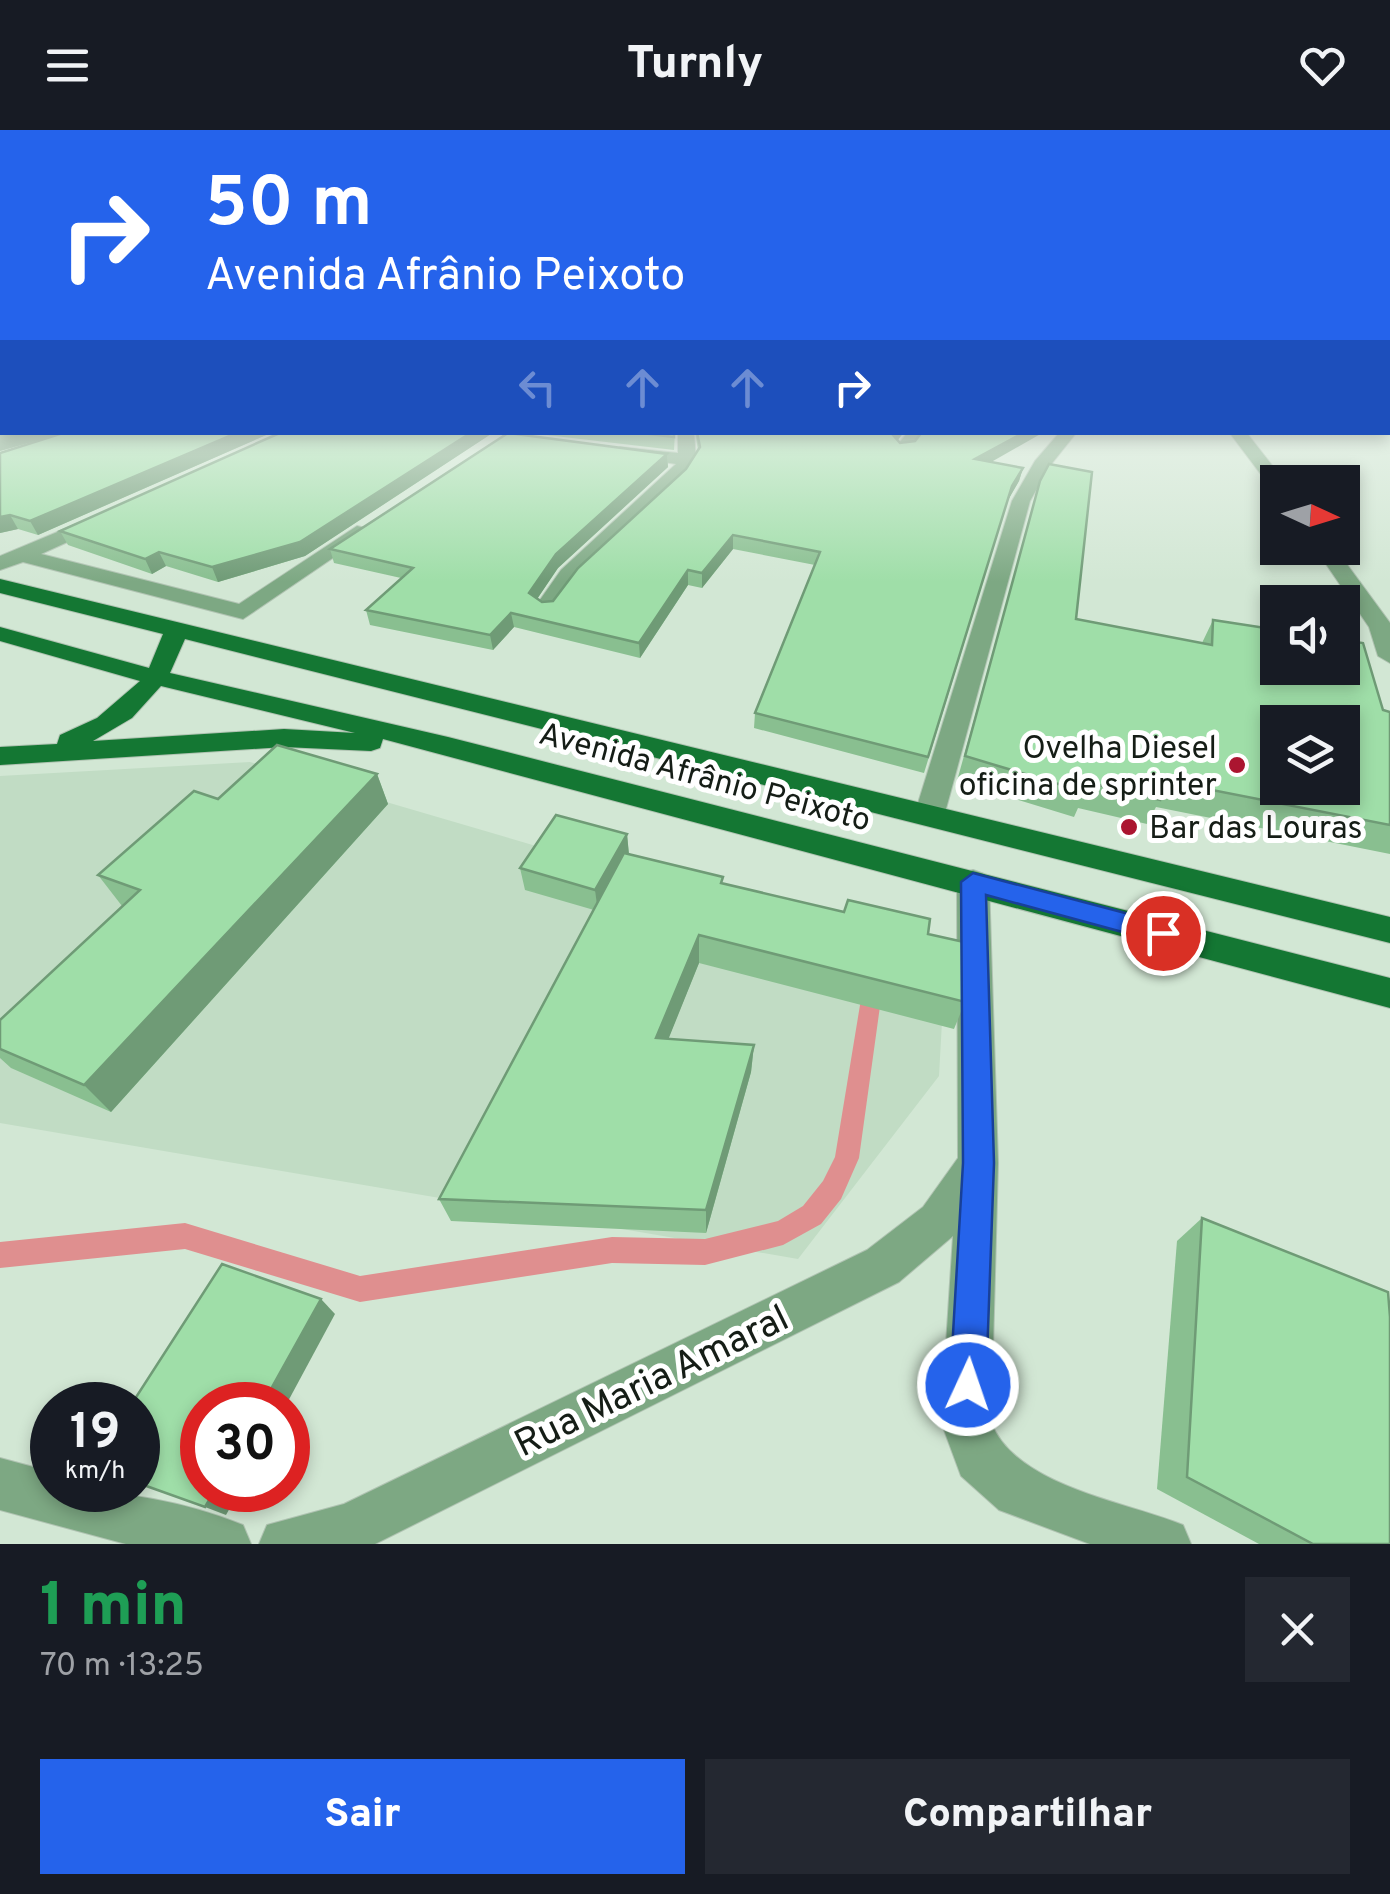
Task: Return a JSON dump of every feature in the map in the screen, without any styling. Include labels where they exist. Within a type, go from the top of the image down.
[{"type":"main road","name":"Avenida Afrânio Peixoto","points":[[0,586],[1390,930]]},
{"type":"main road","points":[[38,751],[104,726],[127,710],[173,644],[176,628]]},
{"type":"main road","name":"Avenida Afrânio Peixoto","points":[[0,634],[153,677],[448,746],[1390,993]]},
{"type":"main road","points":[[0,756],[284,738],[448,746]]},
{"type":"street","points":[[628,451],[687,460]]},
{"type":"street","points":[[546,607],[568,575],[677,476],[687,460],[687,451]]},
{"type":"street","points":[[929,816],[1021,501],[1053,451]]},
{"type":"street","points":[[0,564],[125,509]]},
{"type":"street","points":[[22,554],[243,612],[390,513]]},
{"type":"street","points":[[1338,565],[1385,628],[1390,656]]},
{"type":"street","points":[[973,882],[978,1163],[966,1422],[979,1458],[1016,1492],[1164,1544]]},
{"type":"street","name":"Rua Maria Amaral","points":[[286,1544],[349,1529],[883,1266],[919,1244],[946,1218],[978,1163]]},
{"type":"street","points":[[0,1484],[224,1544]]},
{"type":"shaded area","points":[[250,762],[536,846],[946,950],[939,1076],[798,1259],[0,1123],[0,776]]},
{"type":"building","points":[[194,451],[30,521],[10,515],[0,517],[0,453]]},
{"type":"building","points":[[239,451],[442,451],[300,542],[212,567],[159,552],[145,559],[60,531]]},
{"type":"building","points":[[480,451],[667,454],[556,554],[529,593],[542,602],[553,601],[578,568],[686,469],[697,451],[990,451],[975,459],[1023,468],[1012,486],[928,757],[755,713],[820,552],[733,535],[702,573],[688,570],[639,643],[511,613],[490,635],[366,610],[413,568],[330,549]]},
{"type":"building","points":[[1049,464],[1092,472],[1076,619],[1212,645],[1213,620],[1260,627],[1260,685],[1360,685],[1360,643],[1363,643],[1383,710],[1390,712],[1390,825],[1288,805],[1360,805],[1360,705],[1260,705],[1260,799],[1161,780],[1160,800],[1086,782],[1085,792],[965,756],[1040,481]]},
{"type":"building","points":[[277,745],[377,774],[84,1085],[0,1049],[0,1020],[140,890],[98,875],[194,791],[218,799]]},
{"type":"building","points":[[556,815],[627,834],[595,890],[520,868]]},
{"type":"building","points":[[624,853],[723,877],[721,883],[844,912],[848,900],[930,919],[928,934],[964,942],[965,1002],[699,935],[656,1038],[754,1045],[706,1210],[439,1199]]},
{"type":"building","points":[[1202,1218],[1388,1292],[1390,1544],[1313,1544],[1187,1477]]},
{"type":"building","points":[[222,1264],[321,1299],[275,1382],[180,1382],[180,1498],[160,1491],[160,1382],[146,1382]]},
{"type":"waterway","points":[[0,1255],[185,1236],[360,1289],[612,1250],[705,1252],[783,1232],[812,1215],[832,1190],[847,1158],[871,999]]},
{"type":"place","name":"Ovelha Diesel oficina de sprinter","points":[[1237,765]]},
{"type":"place","name":"Bar das Louras","points":[[1129,827]]},
{"type":"route","points":[[968,1385],[978,1163],[973,882],[1163,933]]}]
